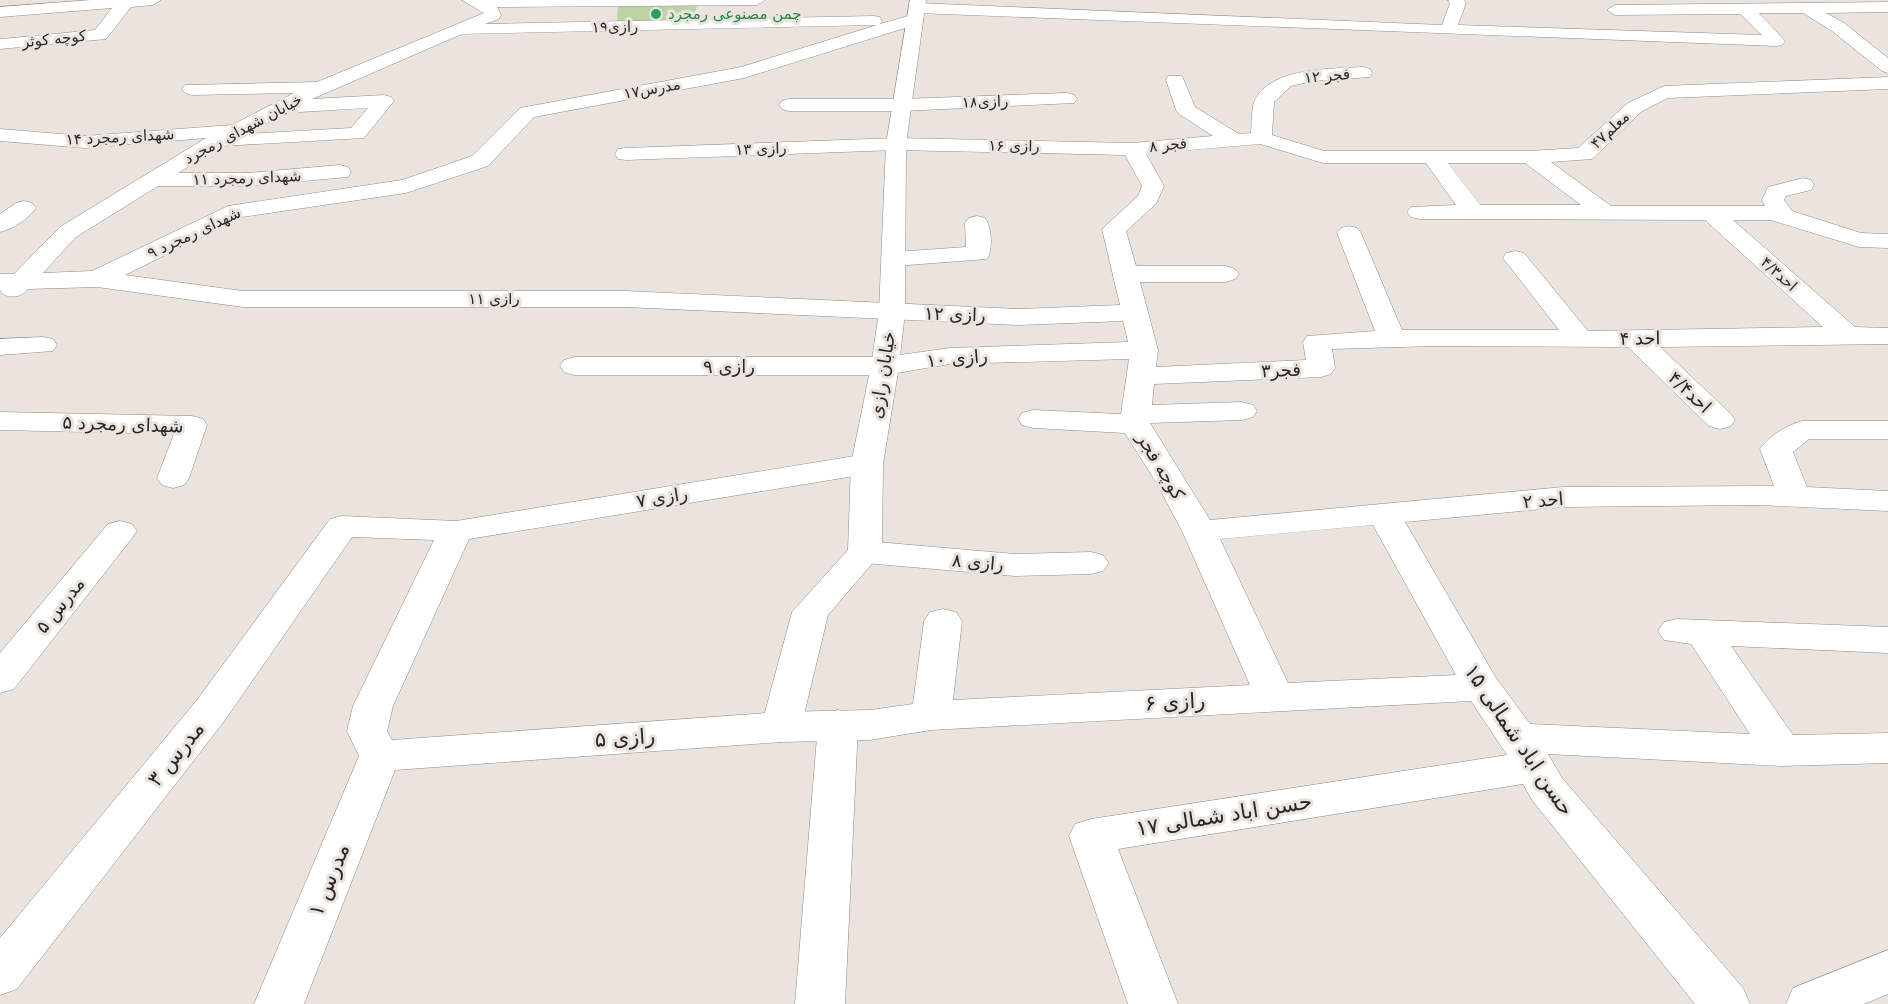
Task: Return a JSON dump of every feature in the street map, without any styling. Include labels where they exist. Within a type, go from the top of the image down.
[{"type":"street","points":[[0,12],[153,0]]},
{"type":"street","points":[[474,1],[757,0]]},
{"type":"street","points":[[1448,30],[1458,3],[1455,0]]},
{"type":"street","name":"خیابان شهدای رمجرد","points":[[0,305],[10,282],[68,232],[215,142],[323,86],[493,15],[490,9],[474,1]]},
{"type":"street","name":"کوچه کوثر","points":[[2,44],[100,35],[125,3]]},
{"type":"street","points":[[1610,6],[1637,10],[1888,7]]},
{"type":"street","points":[[1743,8],[1763,25],[1784,26]]},
{"type":"street","points":[[1807,8],[1838,27],[1888,67]]},
{"type":"street","name":"رازی۱۹","points":[[459,30],[916,9],[1776,41],[1763,25]]},
{"type":"street","name":"خیابان رازی","points":[[865,552],[867,464],[885,366],[892,312],[896,144],[916,9]]},
{"type":"street","name":"مدرس۱۷","points":[[406,186],[480,161],[527,112],[744,72],[916,9]]},
{"type":"street","points":[[1806,26],[1858,26]]},
{"type":"street","points":[[1301,56],[1313,75]]},
{"type":"street","name":"فجر ۱۲","points":[[1260,138],[1264,101],[1284,82],[1313,75],[1363,73]]},
{"type":"street","points":[[1175,80],[1186,111],[1233,139]]},
{"type":"street","name":"معلم۴۷","points":[[1260,138],[1323,157],[1530,157],[1584,154],[1635,106],[1664,92],[1888,83]]},
{"type":"street","points":[[192,89],[323,86]]},
{"type":"street","name":"رازی۱۸","points":[[789,105],[903,105],[1067,99]]},
{"type":"street","points":[[215,142],[357,134],[384,101],[284,106]]},
{"type":"street","name":"شهدای رمجرد ۱۴","points":[[0,135],[85,142],[240,129]]},
{"type":"street","name":"فجر ۸","points":[[1148,199],[1153,186],[1132,148],[1260,138]]},
{"type":"street","name":"رازی ۱۶","points":[[896,144],[1132,148]]},
{"type":"street","name":"رازی ۱۳","points":[[626,154],[896,144]]},
{"type":"street","points":[[1431,156],[1473,212]]},
{"type":"street","points":[[1530,157],[1605,212]]},
{"type":"street","name":"شهدای رمجرد ۱۱","points":[[154,179],[214,182],[340,172]]},
{"type":"street","points":[[1784,216],[1773,200],[1776,192],[1803,184]]},
{"type":"street","name":"شهدای رمجرد ۹","points":[[10,282],[97,279],[236,210],[406,186]]},
{"type":"street","name":"کوچه فجر","points":[[1148,199],[1114,229],[1127,274],[1142,363],[1135,419],[1199,531],[1275,697]]},
{"type":"street","points":[[0,225],[24,208]]},
{"type":"street","points":[[1419,212],[1773,213],[1859,240],[1888,241]]},
{"type":"street","name":"احد۴/۳","points":[[1711,213],[1848,334]]},
{"type":"street","points":[[895,259],[978,254],[977,223]]},
{"type":"street","points":[[1349,233],[1391,337]]},
{"type":"street","points":[[1515,258],[1580,339]]},
{"type":"street","points":[[1127,274],[1226,274]]},
{"type":"street","name":"رازی ۱۱","points":[[97,279],[243,298],[625,299],[892,312]]},
{"type":"street","name":"رازی ۱۲","points":[[892,312],[1019,317],[1134,313]]},
{"type":"street","name":"احد ۴","points":[[1391,337],[1635,339],[1848,334],[1888,336]]},
{"type":"street","name":"فجر۳","points":[[1142,363],[1321,368],[1317,342],[1391,337]]},
{"type":"street","name":"احد۴/۴","points":[[1635,339],[1720,420]]},
{"type":"street","points":[[0,347],[44,345]]},
{"type":"street","name":"رازی ۱۰","points":[[885,366],[950,356],[1029,353],[1142,363]]},
{"type":"street","name":"رازی ۹","points":[[574,366],[885,366]]},
{"type":"street","points":[[1033,419],[1135,419],[1242,411]]},
{"type":"street","name":"شهدای رمجرد ۵","points":[[0,421],[192,425],[173,478]]},
{"type":"street","points":[[1794,497],[1776,449],[1802,430],[1888,430]]},
{"type":"street","name":"رازی ۷","points":[[342,526],[456,531],[867,464]]},
{"type":"street","name":"احد ۲","points":[[1199,531],[1563,497],[1794,497],[1888,501]]},
{"type":"street","name":"حسن اباد شمالی ۱۵","points":[[1384,514],[1482,687],[1547,789],[1725,1004]]},
{"type":"street","name":"مدرس ۳","points":[[0,974],[212,710],[342,526]]},
{"type":"street","name":"مدرس ۵","points":[[0,679],[120,531]]},
{"type":"street","points":[[380,756],[367,731],[374,706],[456,531]]},
{"type":"street","points":[[781,727],[810,612],[865,552]]},
{"type":"street","name":"رازی ۸","points":[[865,552],[1015,565],[1090,562]]},
{"type":"street","points":[[931,716],[943,621]]},
{"type":"street","points":[[1782,752],[1690,632],[1888,640]]},
{"type":"street","name":"رازی ۶","points":[[854,725],[931,716],[1482,687]]},
{"type":"street","points":[[820,1004],[854,725]]},
{"type":"street","name":"رازی ۵","points":[[380,756],[781,727],[854,725]]},
{"type":"street","points":[[1526,753],[1782,752],[1888,748]]},
{"type":"street","name":"حسن اباد شمالی ۱۷","points":[[1153,1004],[1091,836],[1526,753]]},
{"type":"street","name":"مدرس ۱","points":[[279,1004],[380,756]]},
{"type":"street","points":[[1814,1003],[1888,971]]},
{"type":"green space","name":"چمن مصنوعی رمجرد","points":[[697,5],[693,21],[617,22],[618,6]]},
{"type":"place","name":"چمن مصنوعی رمجرد","points":[[656,14]]}]
